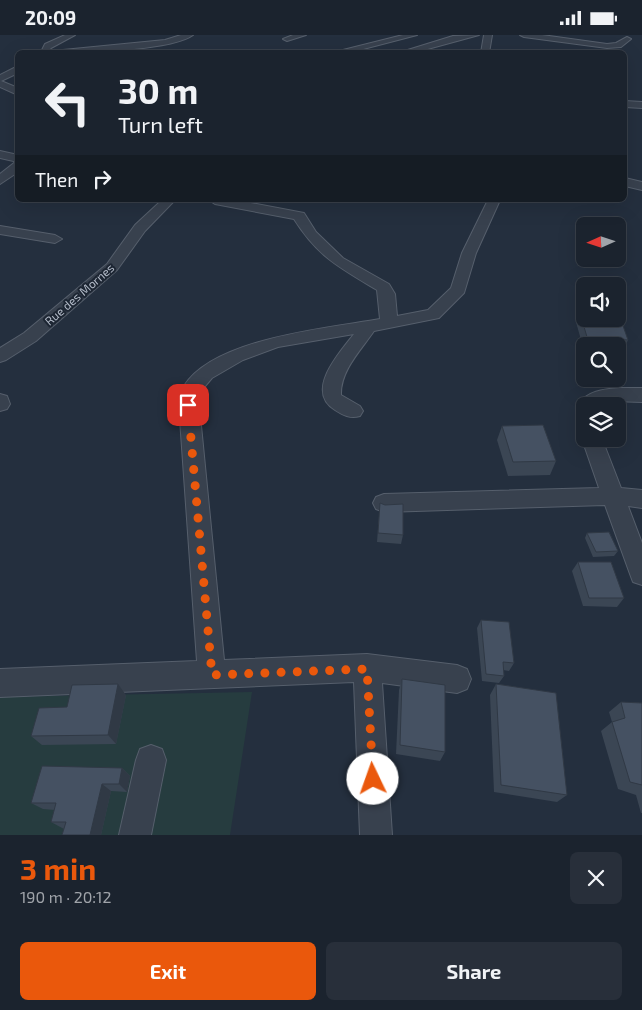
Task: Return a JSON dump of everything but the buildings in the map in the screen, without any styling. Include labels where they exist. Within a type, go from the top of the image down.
[{"type":"street","points":[[46,50],[48,46],[71,35]]},
{"type":"street","points":[[89,50],[166,41],[189,35]]},
{"type":"street","points":[[287,39],[302,35]]},
{"type":"street","points":[[348,50],[413,35]]},
{"type":"street","points":[[412,50],[452,38],[475,35]]},
{"type":"street","points":[[486,50],[488,35]]},
{"type":"street","points":[[524,35],[552,42],[607,46],[618,45],[624,37],[636,41]]},
{"type":"street","points":[[166,41],[174,47],[188,45]]},
{"type":"street","points":[[0,79],[15,72]]},
{"type":"street","points":[[0,84],[15,91]]},
{"type":"street","points":[[627,104],[642,105]]},
{"type":"street","points":[[0,154],[15,158]]},
{"type":"street","points":[[0,180],[15,168]]},
{"type":"street","points":[[627,182],[642,186]]},
{"type":"street","name":"Rue des Mornes","points":[[0,356],[30,337],[112,267],[140,228],[167,202]]},
{"type":"street","points":[[226,202],[299,215],[311,235],[338,261],[384,287],[387,294],[389,323]]},
{"type":"street","points":[[212,675],[188,405],[192,389],[206,374],[237,356],[275,342],[433,314],[458,290],[469,253],[493,202]]},
{"type":"street","points":[[4,234],[55,239]]},
{"type":"street","points":[[353,411],[338,403],[332,396],[332,385],[338,370],[368,327]]},
{"type":"street","points":[[602,397],[642,395]]},
{"type":"street","points":[[595,447],[642,574]]},
{"type":"street","points":[[384,503],[614,496],[642,499]]},
{"type":"street","points":[[367,669],[376,835]]},
{"type":"street","points":[[0,683],[367,669],[457,679]]},
{"type":"street","points":[[135,835],[151,760]]},
{"type":"green space","points":[[252,692],[230,835],[0,835],[0,697]]},
{"type":"route","points":[[188,405],[212,675],[367,669],[373,779]]}]
